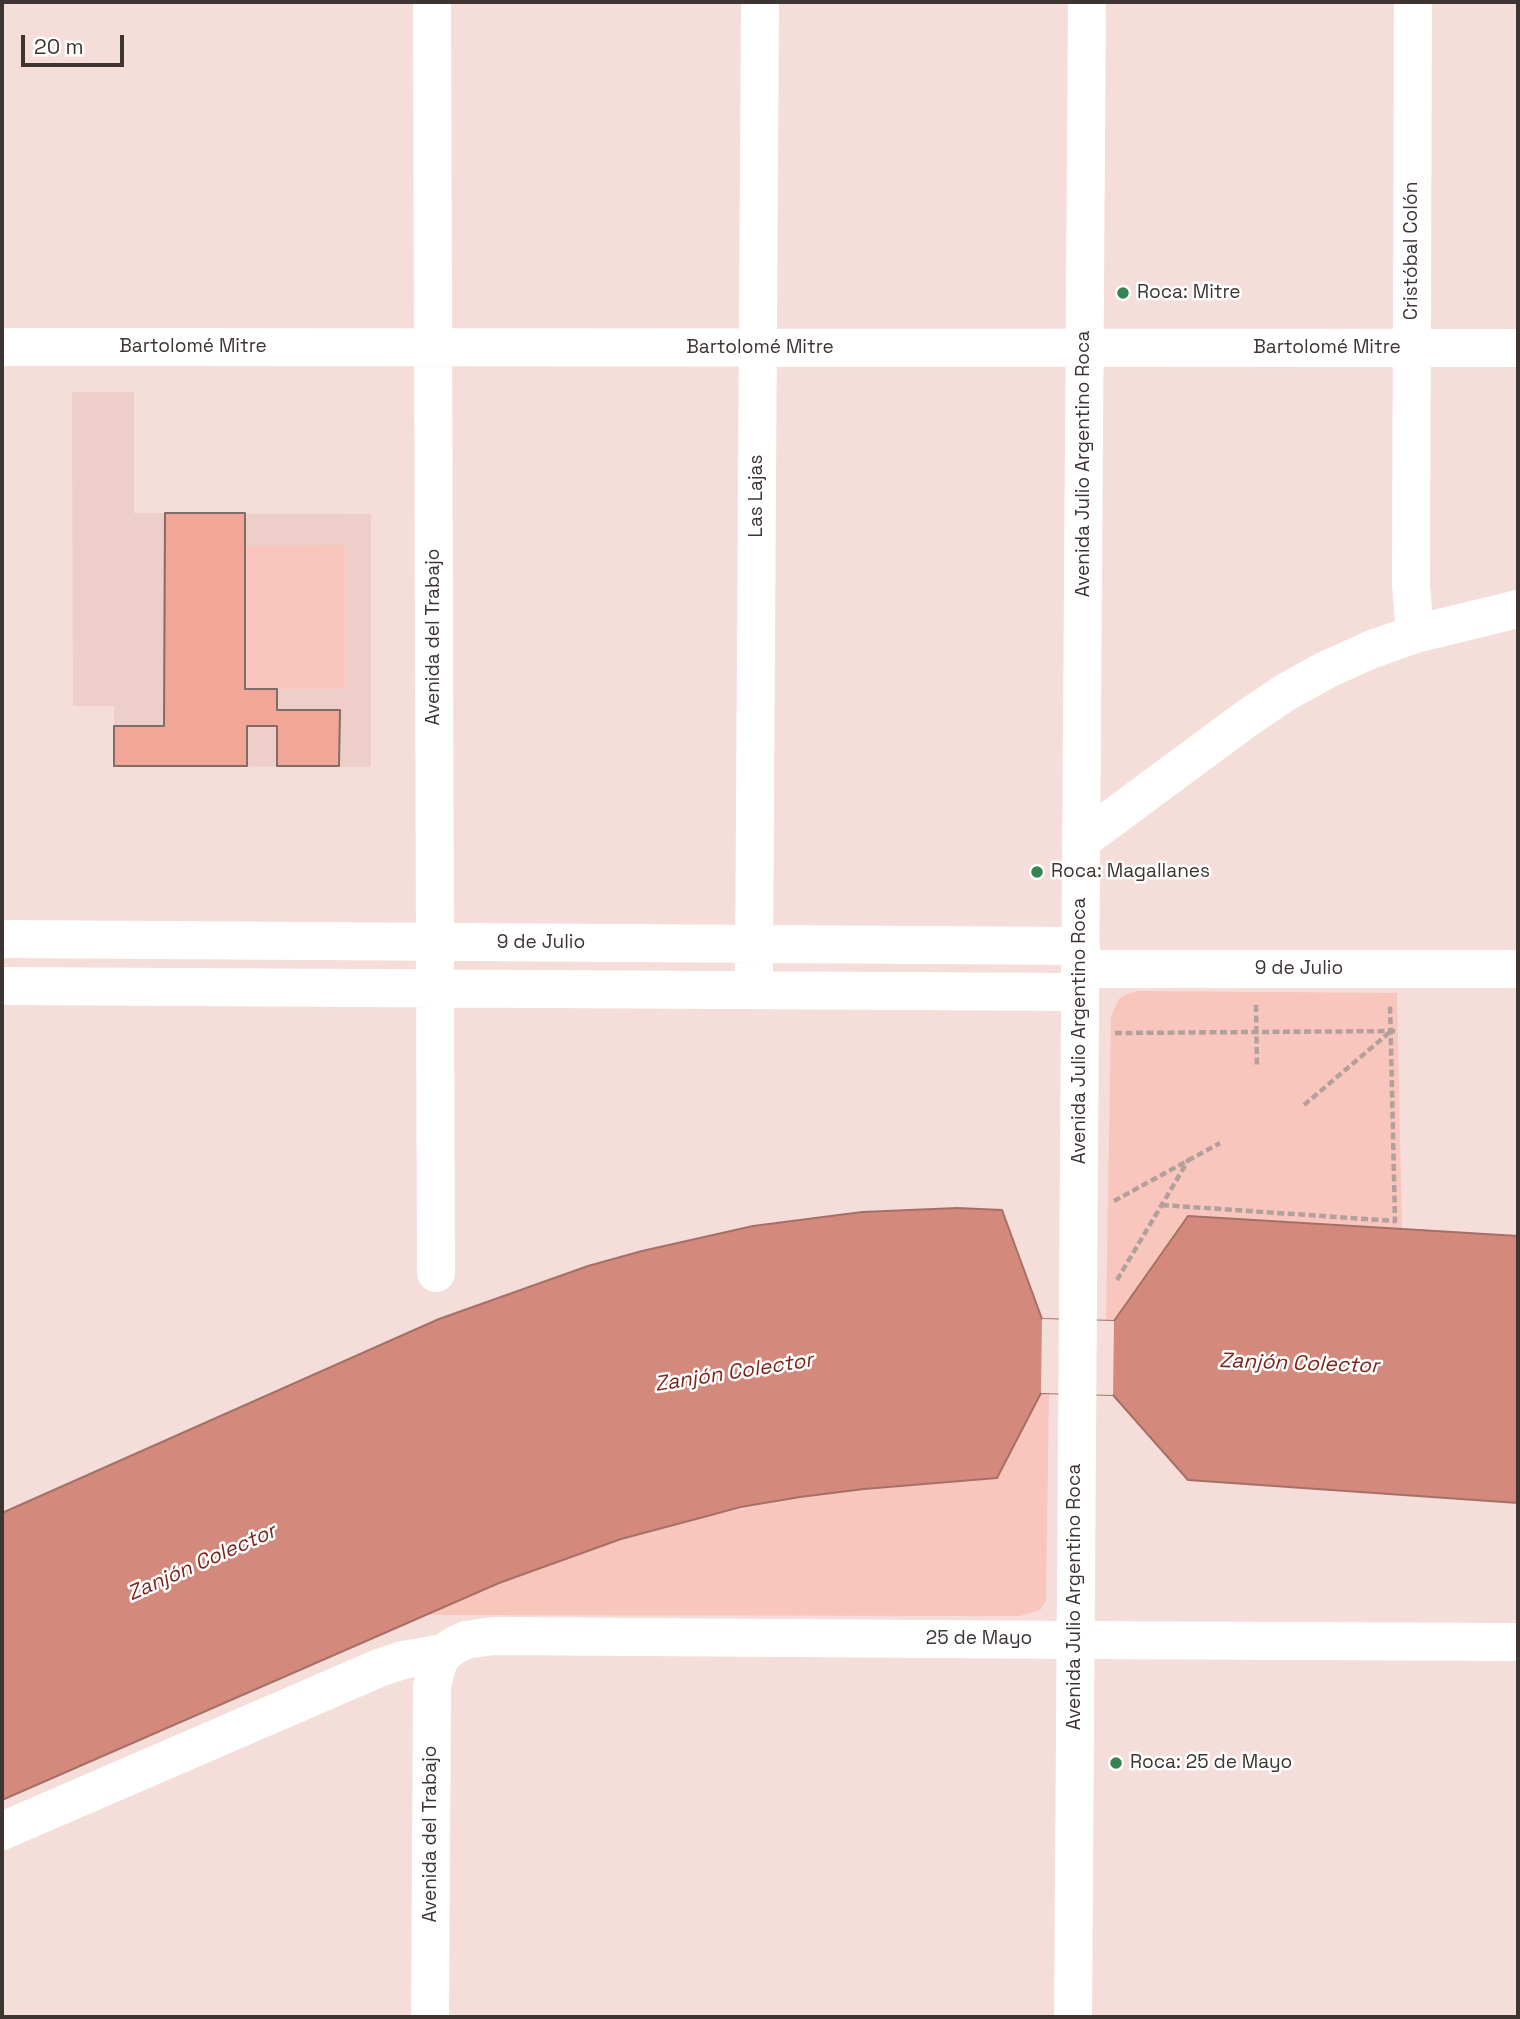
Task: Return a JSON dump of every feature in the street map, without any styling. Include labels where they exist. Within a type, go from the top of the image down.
[{"type":"street","name":"Avenida del Trabajo","points":[[432,2],[436,1273]]},
{"type":"street","name":"Las Lajas","points":[[754,990],[760,2]]},
{"type":"street","name":"Avenida Julio Argentino Roca","points":[[1073,2017],[1087,2]]},
{"type":"street","name":"Cristóbal Colón","points":[[1413,2],[1411,585],[1415,634]]},
{"type":"street","name":"Bartolomé Mitre","points":[[2,347],[1518,348]]},
{"type":"street","points":[[1081,841],[1286,692],[1370,650],[1415,634],[1518,609]]},
{"type":"street","name":"9 de Julio","points":[[2,939],[754,945],[1080,969]]},
{"type":"street","name":"9 de Julio","points":[[2,986],[754,990],[1080,969],[1518,969]]},
{"type":"street","name":"25 de Mayo","points":[[2,1831],[379,1668],[403,1660],[444,1653],[466,1640],[493,1636],[1518,1642]]},
{"type":"street","name":"Avenida del Trabajo","points":[[430,2017],[432,1696],[434,1674],[444,1653]]},
{"type":"path","points":[[1256,992],[1258,1067]]},
{"type":"path","points":[[1162,1205],[1395,1221],[1390,993]]},
{"type":"path","points":[[1304,1105],[1391,1031]]},
{"type":"path","points":[[1110,1032],[1398,1031]]},
{"type":"path","points":[[1112,1202],[1220,1143]]},
{"type":"path","points":[[1111,1289],[1189,1159]]},
{"type":"shaded area","points":[[72,392],[134,392],[134,513],[371,514],[371,767],[114,766],[114,706],[73,706]]},
{"type":"shaded area","points":[[345,545],[345,689],[245,689],[245,546]]},
{"type":"shaded area","points":[[1138,991],[1397,993],[1402,1229],[1188,1216],[1518,1439],[1114,1321],[1106,1321],[1111,1016],[1119,999]]},
{"type":"shaded area","points":[[514,1359],[1049,1393],[1046,1601],[1040,1610],[1020,1616],[427,1615],[561,1559],[683,1521],[800,1497],[997,1478],[1040,1394],[2,1583]]},
{"type":"water","name":"Zanjón Colector","points":[[957,1208],[1002,1210],[1042,1319],[1114,1321],[1188,1216],[1518,1236],[1518,1503],[1188,1480],[1113,1395],[1041,1393],[997,1478],[800,1497],[741,1507],[621,1539],[499,1583],[2,1800],[2,1513],[439,1319],[588,1266],[753,1226],[862,1212]]},
{"type":"pier","points":[[1042,1319],[1114,1321],[1113,1395],[1041,1393]]},
{"type":"building","points":[[165,513],[245,513],[245,689],[277,689],[277,710],[340,710],[339,766],[277,766],[277,726],[247,726],[247,766],[114,766],[114,726],[164,726]]},
{"type":"place","name":"Roca: Mitre","points":[[1123,293]]},
{"type":"place","name":"Roca: Magallanes","points":[[1037,872]]},
{"type":"place","name":"Roca: 25 de Mayo","points":[[1116,1763]]}]
